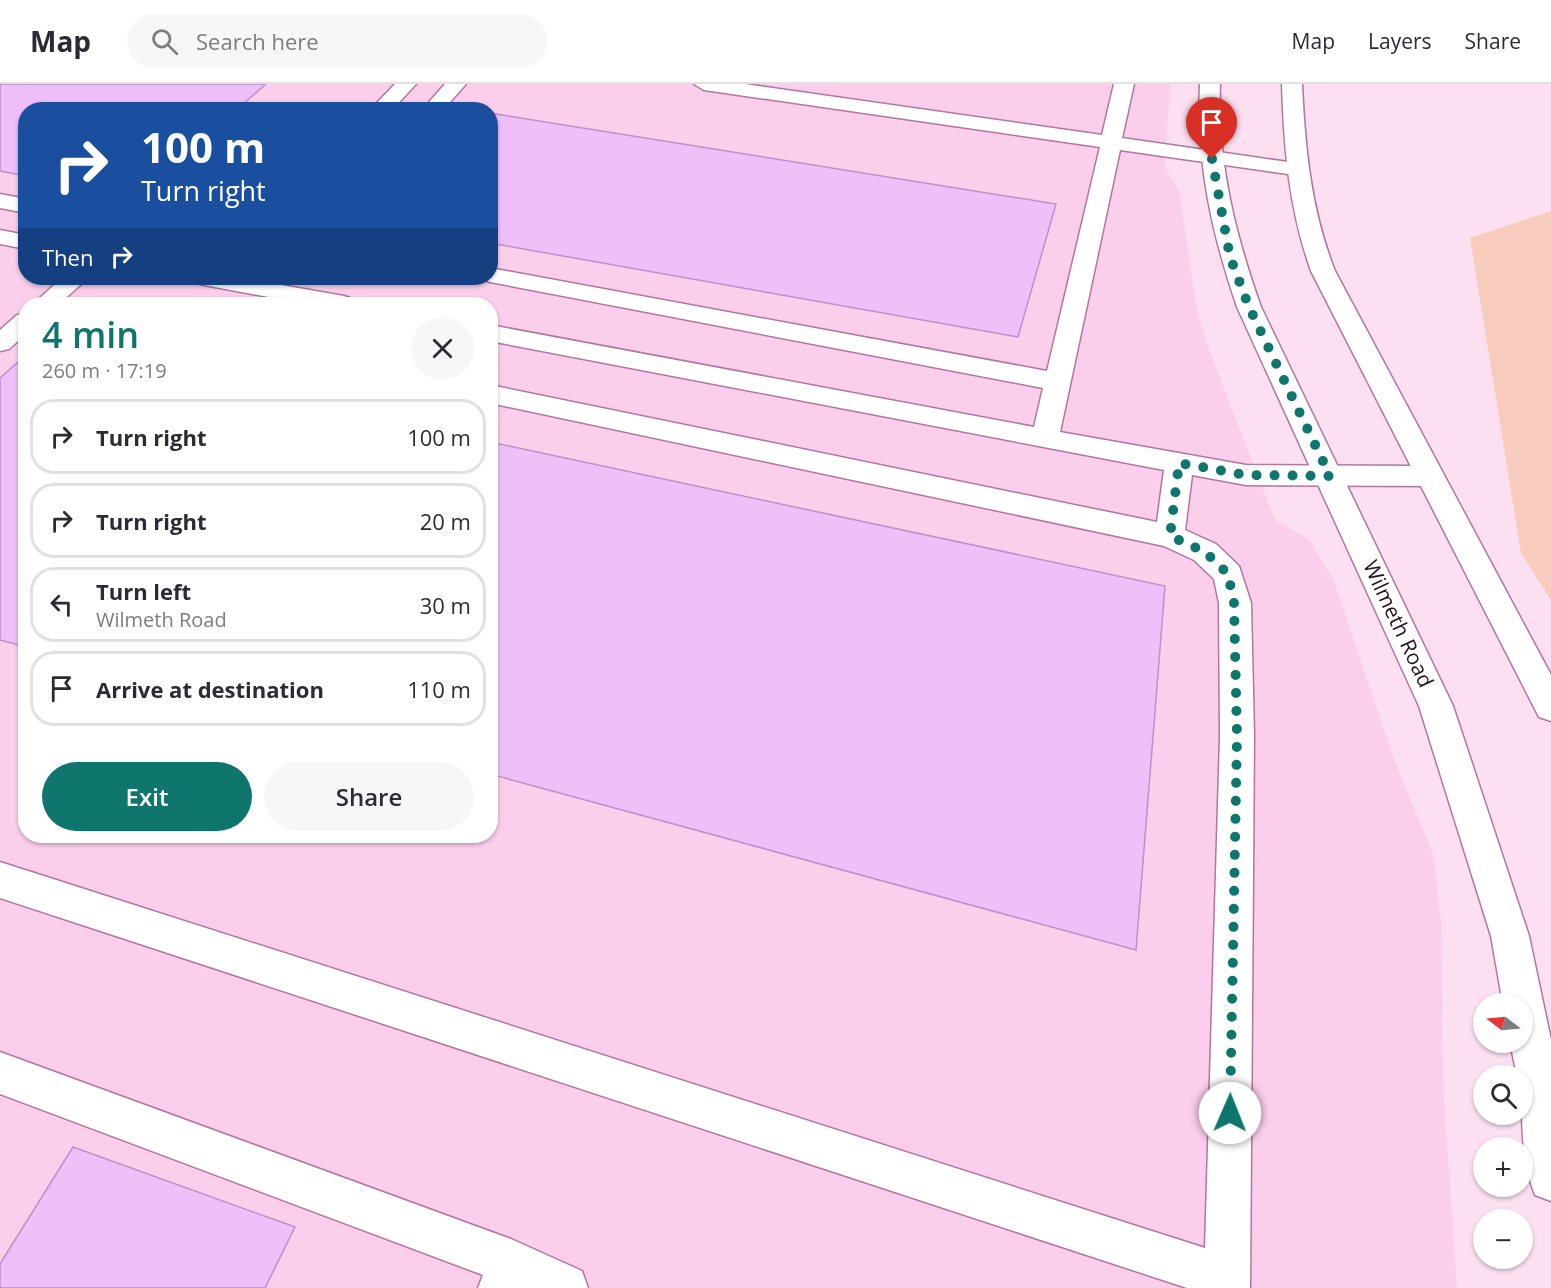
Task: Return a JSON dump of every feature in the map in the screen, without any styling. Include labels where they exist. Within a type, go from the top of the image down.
[{"type":"main road","points":[[388,102],[406,84]]},
{"type":"main road","points":[[439,102],[456,84]]},
{"type":"main road","points":[[704,84],[1212,159],[1295,169]]},
{"type":"main road","points":[[1045,439],[1124,84]]},
{"type":"main road","name":"Wilmeth Road","points":[[1210,84],[1212,159],[1230,257],[1249,307],[1436,706],[1510,936],[1538,1078],[1551,1179]]},
{"type":"main road","points":[[1292,84],[1295,169],[1302,214],[1323,271],[1551,707]]},
{"type":"main road","points":[[0,201],[18,204]]},
{"type":"main road","points":[[0,237],[18,240]]},
{"type":"main road","points":[[498,277],[1058,382]]},
{"type":"main road","points":[[57,297],[69,285]]},
{"type":"main road","points":[[275,285],[319,297]]},
{"type":"main road","points":[[0,343],[18,328]]},
{"type":"main road","points":[[498,335],[1246,475],[1429,476]]},
{"type":"main road","points":[[0,880],[1227,1283],[1237,736],[1234,603],[1228,574],[1205,552],[1170,536],[498,396]]},
{"type":"main road","points":[[1170,536],[1179,463]]},
{"type":"main road","points":[[0,1073],[506,1275],[565,1288]]},
{"type":"shaded area","points":[[0,84],[1170,84],[1165,167],[1179,191],[1197,311],[1208,347],[1275,520],[1310,540],[1334,581],[1395,762],[1433,854],[1441,921],[1443,1084],[1457,1288],[0,1288]]},
{"type":"shaded area","points":[[1551,211],[1551,600],[1521,553],[1470,238]]},
{"type":"building","points":[[0,84],[266,84],[245,102],[18,102],[18,174],[0,171]]},
{"type":"building","points":[[498,114],[1056,204],[1018,337],[498,244]]},
{"type":"building","points":[[18,362],[18,645],[0,640],[0,378]]},
{"type":"building","points":[[498,444],[1165,586],[1136,950],[498,776]]},
{"type":"building","points":[[73,1147],[295,1227],[265,1288],[0,1288],[0,1264]]},
{"type":"route","points":[[1212,159],[1230,257],[1249,307],[1330,476],[1246,475],[1179,463],[1170,536],[1205,552],[1228,574],[1234,603],[1237,736],[1230,1113]]}]
